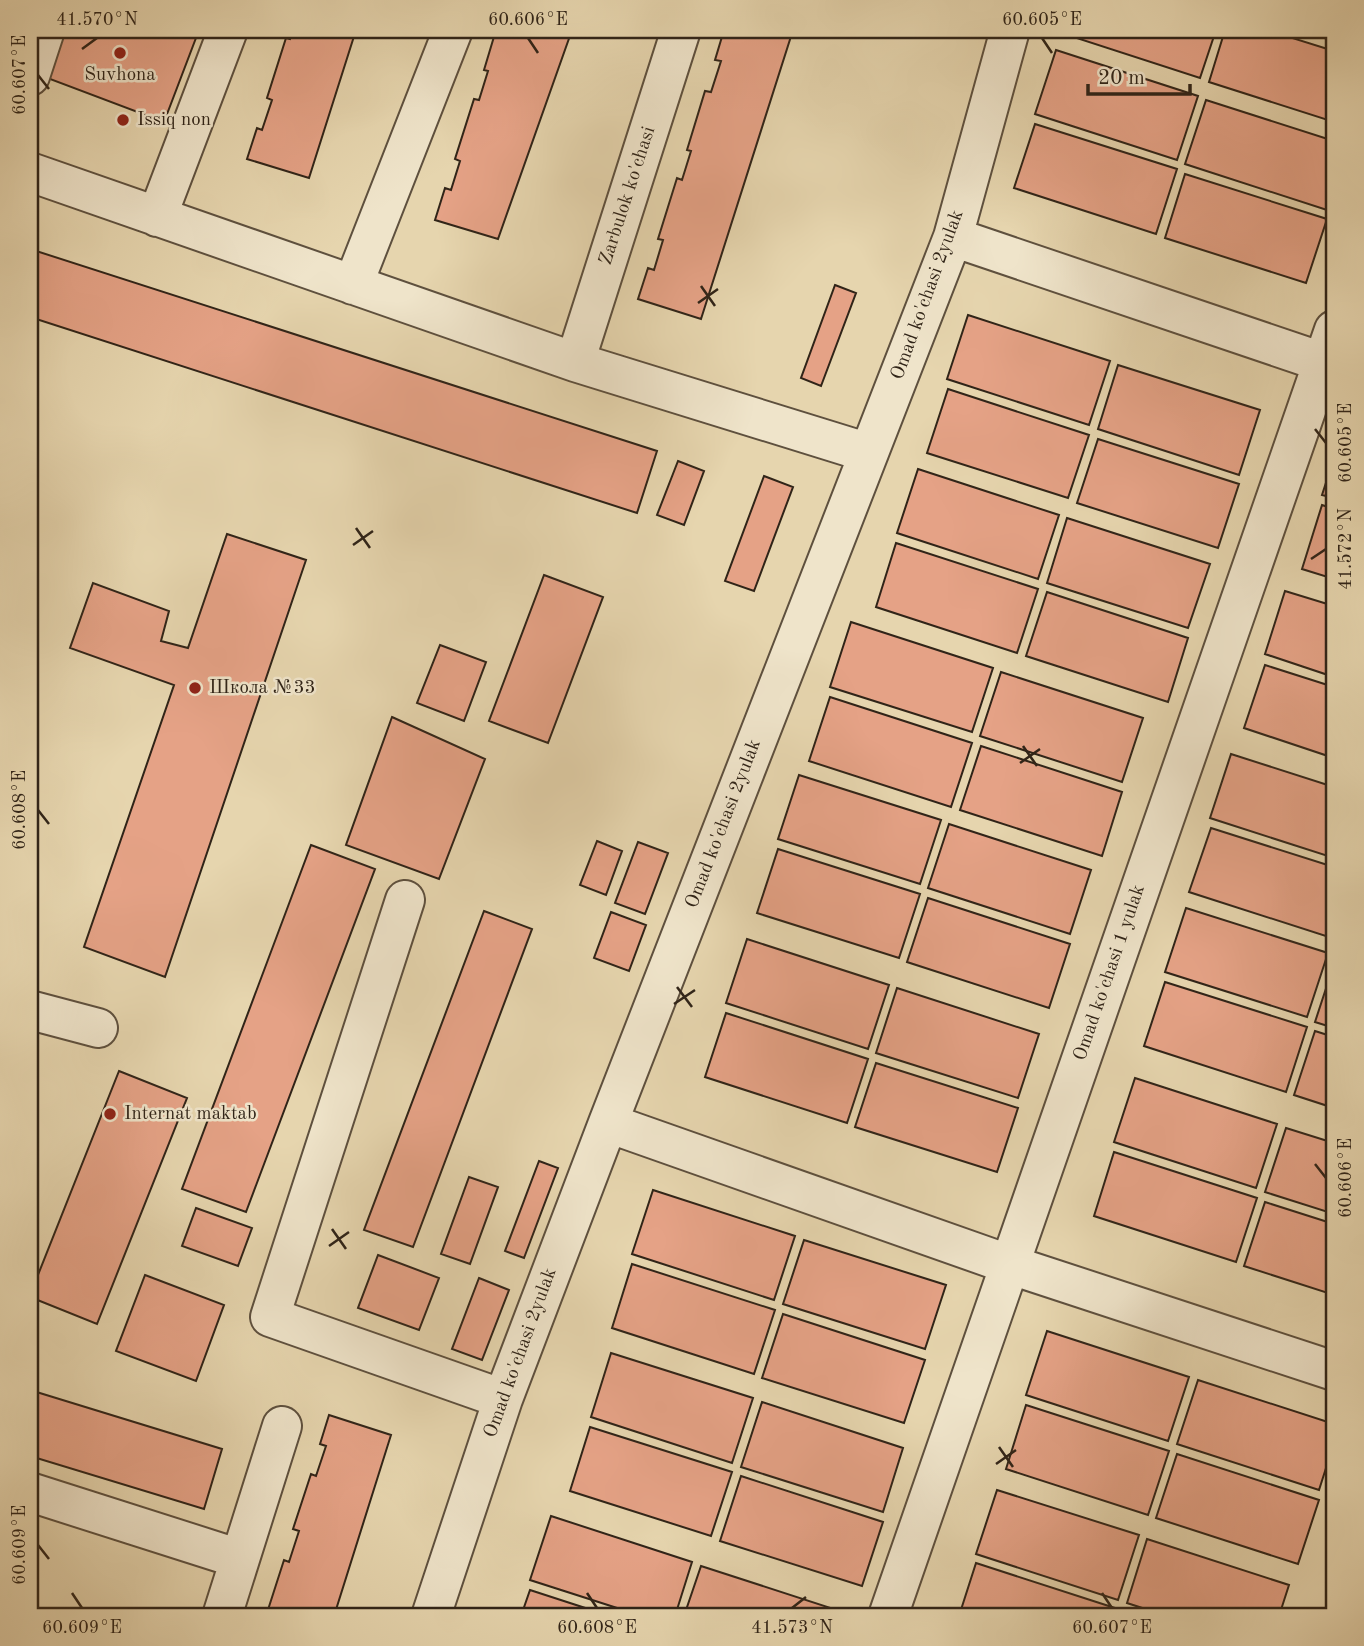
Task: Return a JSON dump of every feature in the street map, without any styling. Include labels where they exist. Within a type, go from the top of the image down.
[{"type":"street","points":[[30,76],[45,30]]},
{"type":"street","points":[[157,217],[228,30]]},
{"type":"street","points":[[353,285],[453,30]]},
{"type":"street","name":"Zarbulok ko'chasi","points":[[575,362],[681,30]]},
{"type":"street","name":"Omad ko'chasi 2yulak","points":[[431,1616],[503,1399],[953,237],[1010,30]]},
{"type":"street","points":[[30,172],[575,362],[869,453]]},
{"type":"street","points":[[953,237],[1331,353]]},
{"type":"street","name":"Omad ko'chasi 1 yulak","points":[[888,1616],[1009,1264],[1331,353]]},
{"type":"street","points":[[405,900],[270,1317],[503,1399]]},
{"type":"street","points":[[30,1010],[98,1028]]},
{"type":"street","points":[[608,1123],[1009,1264],[1334,1371]]},
{"type":"street","points":[[222,1616],[282,1426]]},
{"type":"street","points":[[30,1492],[240,1559]]},
{"type":"building","name":"Suvhona","points":[[60,30],[199,30],[164,122],[42,76]]},
{"type":"building","points":[[293,30],[356,30],[309,178],[247,159],[257,128],[262,130],[272,100],[267,98],[286,38],[290,39]]},
{"type":"building","points":[[496,30],[572,30],[498,239],[435,220],[445,188],[451,190],[460,161],[455,159],[474,99],[479,100],[488,71],[484,70]]},
{"type":"building","points":[[724,30],[793,30],[701,319],[638,299],[648,268],[654,270],[663,240],[658,239],[677,178],[682,180],[691,151],[687,150],[705,91],[711,92],[721,61],[715,60]]},
{"type":"building","points":[[1216,30],[1200,78],[1058,32]]},
{"type":"building","points":[[1225,30],[1267,30],[1334,51],[1334,122],[1209,82]]},
{"type":"building","points":[[1298,30],[1334,30],[1334,41]]},
{"type":"building","points":[[1056,50],[1198,96],[1177,160],[1035,114]]},
{"type":"building","points":[[1206,100],[1334,141],[1334,188],[1327,210],[1185,164]]},
{"type":"building","points":[[1035,124],[1177,169],[1156,234],[1014,188]]},
{"type":"building","points":[[1185,174],[1327,219],[1306,283],[1165,238]]},
{"type":"building","points":[[30,249],[657,451],[637,513],[30,317]]},
{"type":"building","points":[[835,285],[856,293],[821,386],[801,378]]},
{"type":"building","points":[[968,315],[1110,361],[1089,425],[947,379]]},
{"type":"building","points":[[1118,365],[1260,410],[1239,475],[1098,429]]},
{"type":"building","points":[[948,389],[1089,435],[1068,498],[927,453]]},
{"type":"building","points":[[1098,439],[1239,484],[1218,548],[1077,503]]},
{"type":"building","points":[[1334,458],[1334,498],[1322,495]]},
{"type":"building","points":[[678,461],[704,471],[684,525],[657,515]]},
{"type":"building","points":[[918,469],[1059,515],[1038,579],[897,533]]},
{"type":"building","points":[[764,476],[793,487],[754,591],[725,581]]},
{"type":"building","points":[[1322,505],[1334,509],[1334,579],[1302,569]]},
{"type":"building","points":[[1067,518],[1210,564],[1188,628],[1047,583]]},
{"type":"building","points":[[227,534],[306,560],[165,977],[84,947],[174,685],[70,648],[93,583],[169,611],[161,641],[188,648]]},
{"type":"building","points":[[896,543],[1038,589],[1017,653],[876,607]]},
{"type":"building","points":[[544,575],[603,597],[548,743],[489,721]]},
{"type":"building","points":[[1285,591],[1334,606],[1334,677],[1265,654]]},
{"type":"building","points":[[1047,592],[1188,638],[1168,702],[1026,656]]},
{"type":"building","points":[[851,622],[993,668],[972,732],[830,687]]},
{"type":"building","points":[[440,645],[486,662],[464,721],[417,703]]},
{"type":"building","points":[[1265,665],[1334,687],[1334,758],[1244,728]]},
{"type":"building","points":[[1001,672],[1143,718],[1122,782],[980,736]]},
{"type":"building","points":[[830,697],[972,743],[951,807],[809,761]]},
{"type":"building","points":[[392,717],[485,759],[439,879],[346,845]]},
{"type":"building","points":[[981,746],[1122,792],[1102,856],[960,810]]},
{"type":"building","points":[[1231,754],[1334,787],[1334,858],[1210,818]]},
{"type":"building","points":[[799,775],[941,820],[920,884],[778,839]]},
{"type":"building","points":[[949,824],[1091,870],[1070,934],[928,888]]},
{"type":"building","points":[[1211,828],[1334,867],[1332,938],[1189,892]]},
{"type":"building","points":[[597,841],[622,851],[606,895],[580,885]]},
{"type":"building","points":[[638,842],[668,853],[645,914],[615,903]]},
{"type":"building","points":[[311,845],[375,869],[246,1212],[182,1189]]},
{"type":"building","points":[[778,849],[920,894],[899,958],[757,913]]},
{"type":"building","points":[[928,898],[1070,944],[1049,1008],[907,962]]},
{"type":"building","points":[[1186,908],[1328,953],[1307,1017],[1165,972]]},
{"type":"building","points":[[484,911],[532,929],[413,1247],[364,1230]]},
{"type":"building","points":[[611,912],[646,925],[629,971],[594,958]]},
{"type":"building","points":[[747,939],[889,985],[868,1049],[726,1003]]},
{"type":"building","points":[[1334,964],[1334,1028],[1315,1022]]},
{"type":"building","points":[[1165,982],[1307,1027],[1286,1092],[1144,1046]]},
{"type":"building","points":[[897,988],[1039,1034],[1018,1098],[876,1053]]},
{"type":"building","points":[[726,1013],[868,1059],[847,1123],[705,1077]]},
{"type":"building","points":[[1315,1031],[1334,1037],[1334,1108],[1294,1095]]},
{"type":"building","points":[[876,1063],[1018,1108],[997,1172],[855,1127]]},
{"type":"building","name":"Internat maktab","points":[[119,1071],[187,1098],[97,1324],[30,1295]]},
{"type":"building","points":[[1135,1078],[1277,1124],[1256,1188],[1114,1142]]},
{"type":"building","points":[[1286,1128],[1334,1143],[1334,1214],[1265,1192]]},
{"type":"building","points":[[1114,1152],[1257,1198],[1236,1262],[1094,1216]]},
{"type":"building","points":[[539,1161],[558,1168],[524,1258],[505,1251]]},
{"type":"building","points":[[469,1177],[498,1187],[470,1264],[441,1254]]},
{"type":"building","points":[[653,1190],[795,1236],[774,1300],[632,1254]]},
{"type":"building","points":[[1265,1202],[1334,1224],[1334,1295],[1244,1266]]},
{"type":"building","points":[[196,1208],[252,1228],[238,1266],[182,1246]]},
{"type":"building","points":[[804,1240],[946,1285],[925,1349],[783,1304]]},
{"type":"building","points":[[378,1255],[439,1278],[419,1330],[358,1308]]},
{"type":"building","points":[[632,1264],[775,1310],[754,1374],[612,1328]]},
{"type":"building","points":[[145,1275],[224,1305],[196,1381],[116,1351]]},
{"type":"building","points":[[479,1278],[509,1290],[482,1360],[452,1349]]},
{"type":"building","points":[[783,1314],[925,1360],[904,1423],[762,1378]]},
{"type":"building","points":[[1047,1331],[1189,1377],[1168,1441],[1026,1395]]},
{"type":"building","points":[[611,1353],[753,1398],[732,1463],[591,1417]]},
{"type":"building","points":[[1198,1380],[1334,1424],[1334,1443],[1319,1490],[1177,1444]]},
{"type":"building","points":[[30,1390],[222,1449],[204,1509],[30,1456]]},
{"type":"building","points":[[762,1402],[903,1448],[883,1512],[741,1467]]},
{"type":"building","points":[[1026,1405],[1169,1451],[1148,1515],[1006,1469]]},
{"type":"building","points":[[329,1415],[391,1435],[334,1616],[266,1616],[284,1560],[289,1562],[299,1531],[293,1529],[311,1474],[316,1476],[326,1446],[320,1444]]},
{"type":"building","points":[[590,1427],[732,1472],[711,1536],[570,1491]]},
{"type":"building","points":[[1177,1454],[1319,1500],[1298,1564],[1156,1518]]},
{"type":"building","points":[[741,1476],[883,1522],[862,1586],[720,1541]]},
{"type":"building","points":[[997,1490],[1139,1535],[1118,1600],[976,1554]]},
{"type":"building","points":[[551,1516],[692,1562],[675,1616],[642,1616],[530,1580]]},
{"type":"building","points":[[1147,1539],[1289,1585],[1279,1616],[1167,1616],[1127,1603]]},
{"type":"building","points":[[976,1563],[1118,1609],[1116,1616],[959,1616]]},
{"type":"building","points":[[701,1566],[843,1612],[841,1616],[684,1616]]},
{"type":"building","points":[[530,1590],[610,1616],[521,1616]]},
{"type":"place","name":"Suvhona","points":[[120,53]]},
{"type":"place","name":"Issiq non","points":[[123,120]]},
{"type":"place","name":"Школа №33","points":[[195,688]]},
{"type":"place","name":"Internat maktab","points":[[110,1114]]}]
